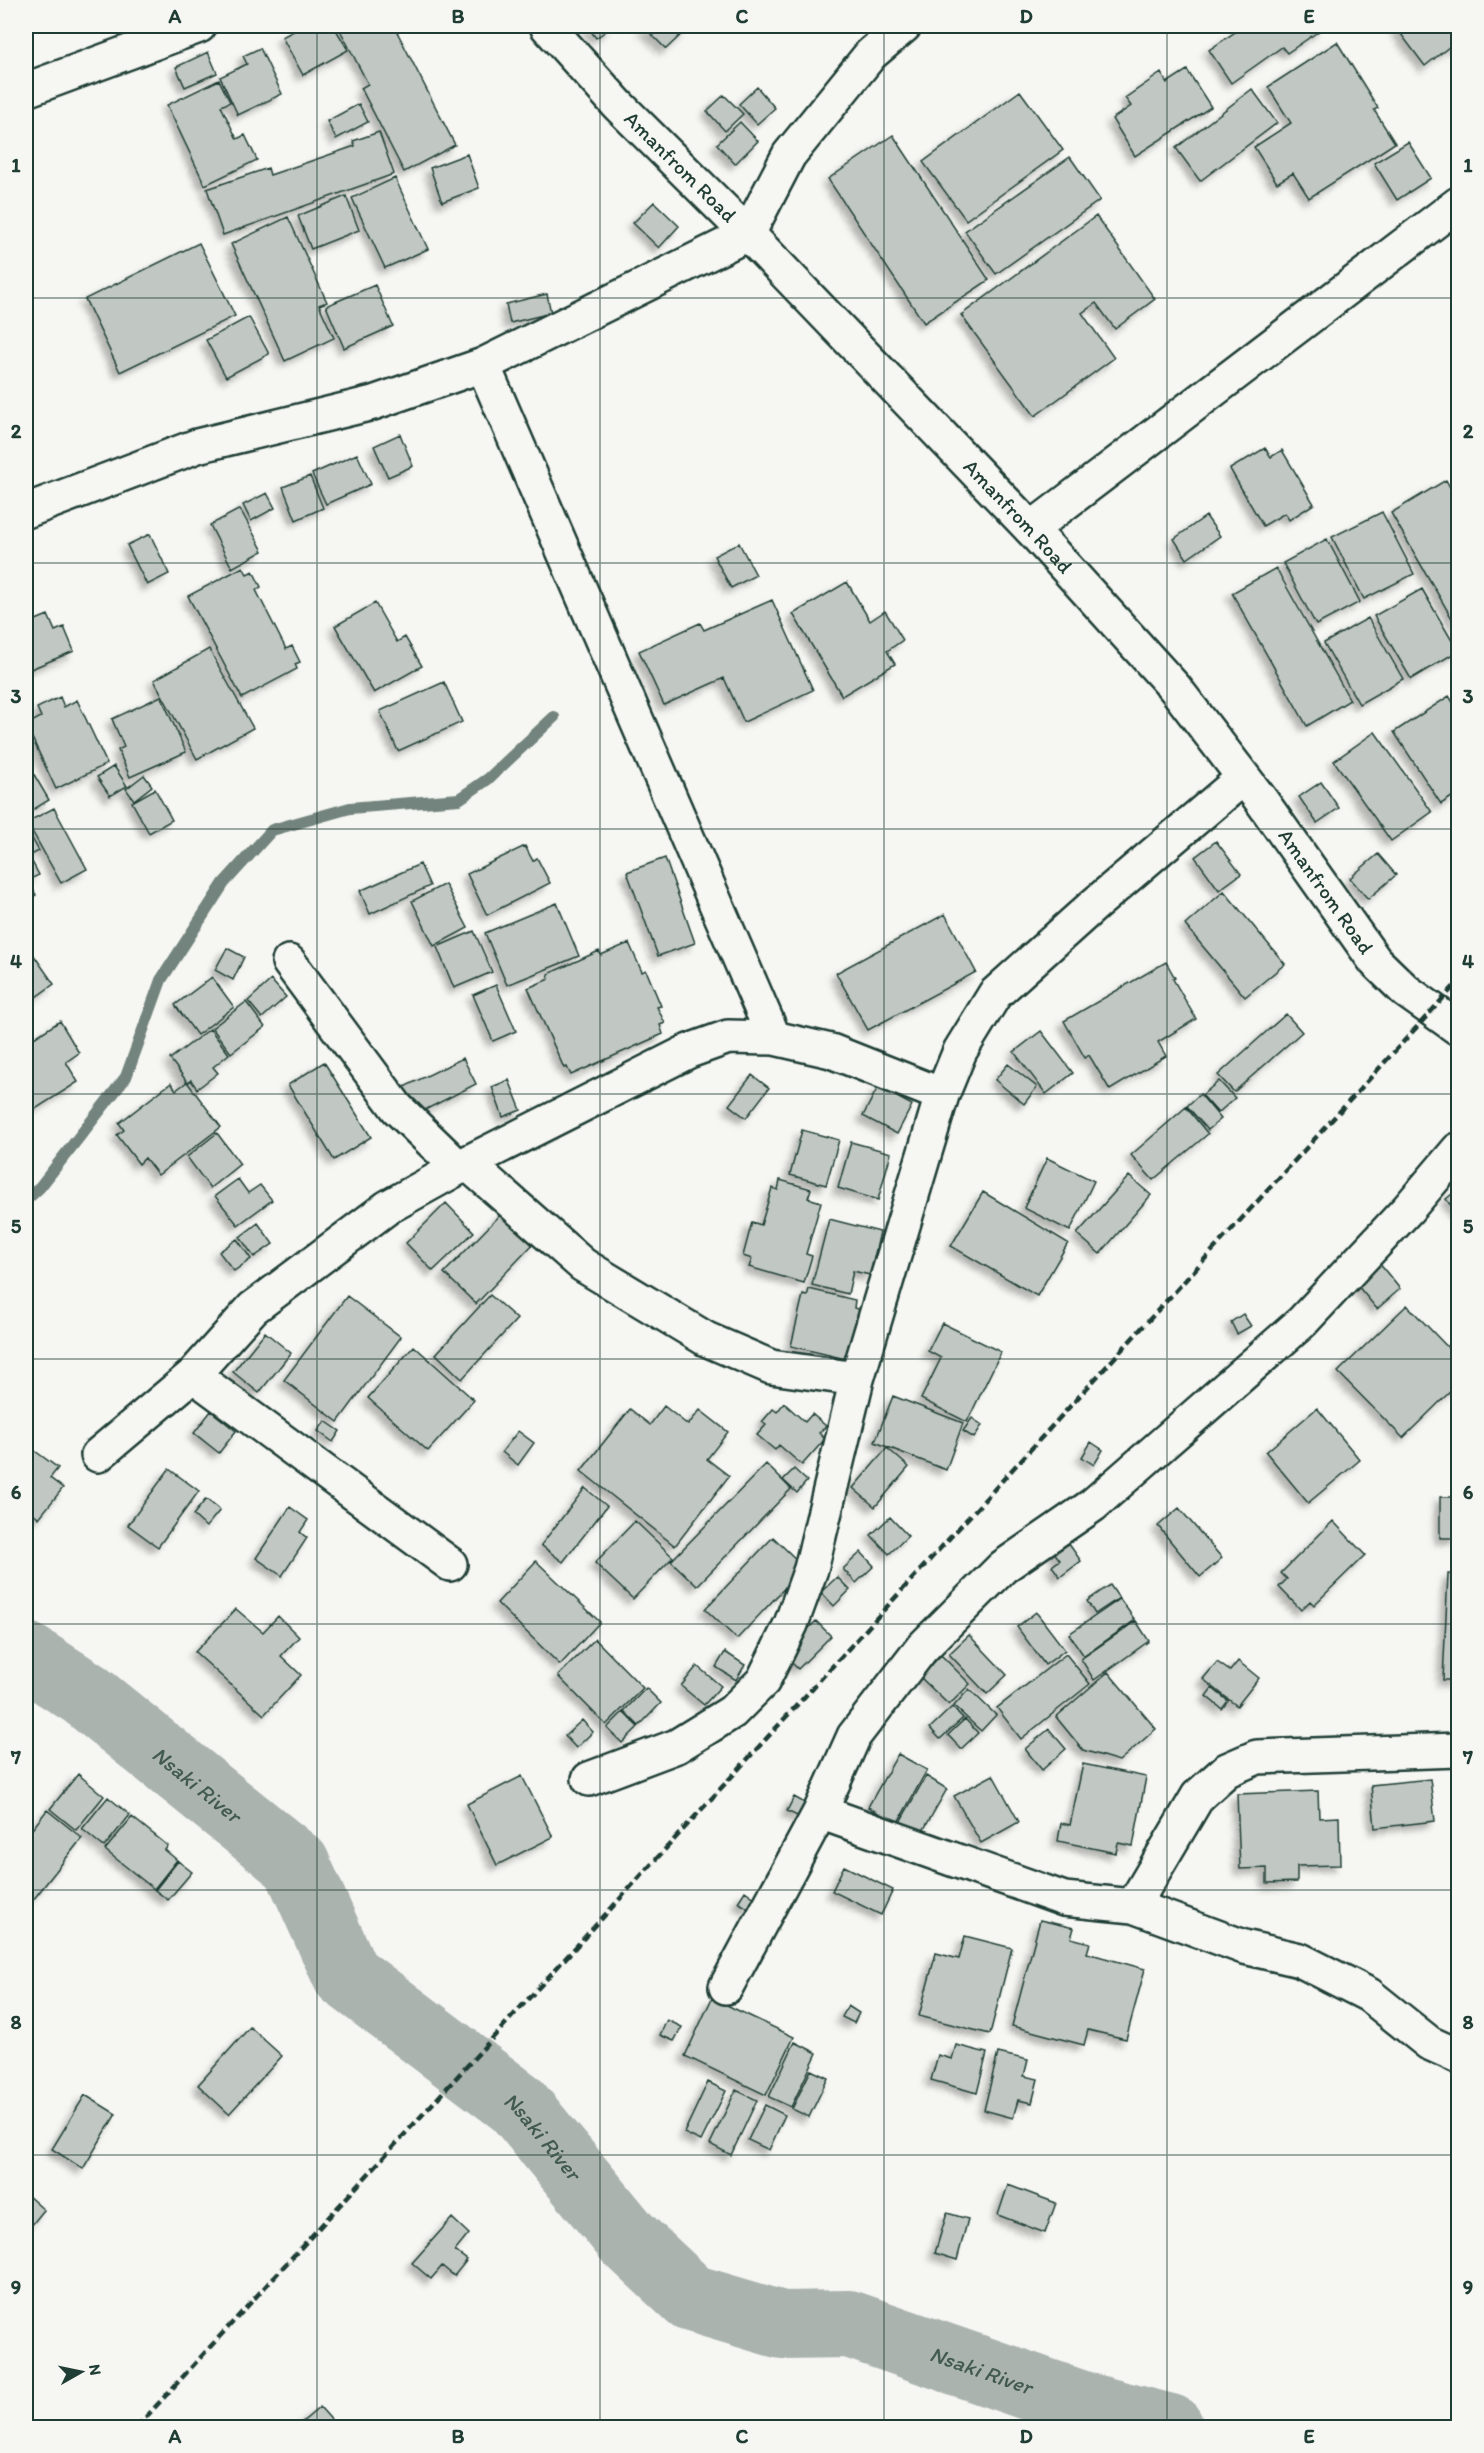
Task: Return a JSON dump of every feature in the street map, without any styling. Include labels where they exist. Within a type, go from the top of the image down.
[{"type":"street","points":[[26,90],[199,26]]},
{"type":"street","name":"Amanfrom Road","points":[[547,26],[618,105],[748,234],[1031,529],[1175,688],[1261,800],[1375,961],[1406,991],[1458,1028]]},
{"type":"street","points":[[26,512],[198,446],[373,403],[483,365],[748,234],[789,155],[871,54],[904,26]]},
{"type":"street","points":[[1031,529],[1458,204]]},
{"type":"street","points":[[483,365],[774,1038]]},
{"type":"street","points":[[589,1779],[677,1746],[732,1712],[763,1681],[791,1624],[811,1569],[856,1378],[942,1095],[960,1051],[995,994],[1094,905],[1243,778]]},
{"type":"street","points":[[289,962],[397,1108],[583,1265],[706,1339],[771,1367],[856,1378]]},
{"type":"street","points":[[98,1455],[193,1374],[253,1308],[388,1207],[463,1165],[689,1051],[728,1037],[774,1038],[831,1051],[942,1095]]},
{"type":"street","points":[[726,1987],[820,1812],[854,1736],[922,1648],[1003,1567],[1093,1505],[1302,1322],[1408,1209],[1458,1150]]},
{"type":"street","points":[[193,1374],[450,1564]]},
{"type":"street","points":[[1133,1906],[1198,1796],[1227,1770],[1257,1757],[1458,1750]]},
{"type":"street","points":[[820,1812],[1064,1899],[1133,1906],[1244,1947],[1300,1960],[1369,1995],[1429,2043],[1458,2056]]},
{"type":"building","points":[[303,26],[334,26],[348,50],[303,75],[282,37]]},
{"type":"building","points":[[394,26],[455,145],[404,172],[361,88],[368,84],[339,28]]},
{"type":"building","points":[[587,26],[613,26],[596,38]]},
{"type":"building","points":[[643,26],[682,26],[686,30],[666,49]]},
{"type":"building","points":[[1244,26],[1319,26],[1322,29],[1287,53],[1282,47],[1231,83],[1209,50]]},
{"type":"building","points":[[1395,26],[1458,26],[1458,49],[1454,43],[1425,66]]},
{"type":"building","points":[[1337,42],[1378,108],[1374,110],[1395,143],[1309,198],[1293,173],[1277,183],[1254,147],[1291,123],[1268,87]]},
{"type":"building","points":[[260,48],[282,94],[238,115],[220,77],[247,64],[243,56]]},
{"type":"building","points":[[208,52],[217,73],[185,87],[176,67]]},
{"type":"building","points":[[1187,70],[1211,107],[1135,156],[1112,119],[1131,106],[1125,98],[1161,73],[1167,83]]},
{"type":"building","points":[[219,80],[230,102],[221,106],[237,139],[245,135],[257,160],[205,185],[167,105]]},
{"type":"building","points":[[757,87],[775,108],[757,124],[739,104]]},
{"type":"building","points":[[1252,89],[1277,123],[1200,181],[1176,148]]},
{"type":"building","points":[[1020,91],[1063,150],[966,220],[923,162]]},
{"type":"building","points":[[724,95],[743,114],[725,131],[707,111]]},
{"type":"building","points":[[359,104],[368,122],[336,139],[327,121]]},
{"type":"building","points":[[740,122],[758,141],[735,164],[717,144]]},
{"type":"building","points":[[379,132],[394,174],[223,235],[207,189],[268,168],[270,175],[355,146],[353,141]]},
{"type":"building","points":[[893,135],[989,280],[924,323],[828,179]]},
{"type":"building","points":[[1408,142],[1431,178],[1397,200],[1374,163]]},
{"type":"building","points":[[467,154],[479,188],[442,202],[430,168]]},
{"type":"building","points":[[1070,157],[1100,200],[996,274],[965,231]]},
{"type":"building","points":[[395,178],[428,249],[385,268],[352,198]]},
{"type":"building","points":[[346,196],[359,230],[311,249],[298,216]]},
{"type":"building","points":[[654,202],[679,226],[659,248],[633,223]]},
{"type":"building","points":[[1096,216],[1155,299],[1115,329],[1096,303],[1082,313],[1114,358],[1035,416],[961,315]]},
{"type":"building","points":[[288,217],[327,302],[319,305],[334,338],[285,361],[231,244]]},
{"type":"building","points":[[199,243],[235,316],[120,372],[85,299]]},
{"type":"building","points":[[375,285],[393,326],[344,348],[326,306]]},
{"type":"building","points":[[547,294],[551,313],[510,323],[506,304]]},
{"type":"building","points":[[249,317],[269,354],[226,377],[206,340]]},
{"type":"building","points":[[400,434],[413,466],[388,477],[374,446]]},
{"type":"building","points":[[1265,448],[1271,457],[1282,450],[1314,504],[1289,520],[1285,513],[1263,526],[1230,469]]},
{"type":"building","points":[[357,454],[371,484],[326,504],[312,474]]},
{"type":"building","points":[[310,476],[323,508],[296,520],[283,487]]},
{"type":"building","points":[[1446,480],[1458,502],[1458,629],[1391,513]]},
{"type":"building","points":[[267,493],[275,508],[251,521],[243,505]]},
{"type":"building","points":[[240,509],[263,551],[232,568],[210,525]]},
{"type":"building","points":[[1382,512],[1414,574],[1364,599],[1332,537]]},
{"type":"building","points":[[1206,516],[1220,536],[1187,559],[1174,539]]},
{"type":"building","points":[[150,534],[169,574],[147,585],[127,545]]},
{"type":"building","points":[[1327,539],[1360,602],[1316,625],[1283,563]]},
{"type":"building","points":[[739,543],[756,575],[731,588],[714,556]]},
{"type":"building","points":[[243,567],[247,574],[253,571],[261,587],[256,590],[286,649],[292,646],[300,662],[295,664],[297,669],[242,698],[188,596]]},
{"type":"building","points":[[1276,568],[1350,700],[1307,726],[1232,593]]},
{"type":"building","points":[[847,582],[870,621],[885,611],[903,640],[887,651],[895,664],[842,696],[793,614]]},
{"type":"building","points":[[1422,589],[1458,651],[1411,679],[1374,616]]},
{"type":"building","points":[[772,600],[813,690],[744,722],[724,678],[664,705],[639,651],[700,623],[704,630]]},
{"type":"building","points":[[375,603],[397,642],[405,637],[422,666],[374,693],[335,626]]},
{"type":"building","points":[[48,615],[55,631],[64,627],[74,651],[26,671],[26,624]]},
{"type":"building","points":[[1368,618],[1403,679],[1359,704],[1324,643]]},
{"type":"building","points":[[209,649],[253,728],[197,759],[154,680]]},
{"type":"building","points":[[444,682],[462,722],[398,751],[380,711]]},
{"type":"building","points":[[161,696],[186,752],[130,777],[118,750],[124,747],[112,719]]},
{"type":"building","points":[[1449,696],[1458,710],[1458,793],[1441,804],[1394,732]]},
{"type":"building","points":[[60,697],[64,707],[77,700],[107,764],[56,789],[26,725],[41,717],[37,708]]},
{"type":"building","points":[[1375,732],[1432,812],[1391,841],[1334,761]]},
{"type":"building","points":[[26,761],[49,800],[26,814]]},
{"type":"building","points":[[114,766],[127,786],[110,796],[97,777]]},
{"type":"building","points":[[144,775],[152,786],[134,800],[126,789]]},
{"type":"building","points":[[1321,782],[1339,808],[1317,823],[1299,797]]},
{"type":"building","points":[[155,789],[172,820],[149,833],[132,802]]},
{"type":"building","points":[[54,808],[87,869],[61,883],[27,822]]},
{"type":"building","points":[[26,828],[39,851],[29,856],[39,875],[28,880],[36,895],[26,901]]},
{"type":"building","points":[[1216,841],[1241,874],[1219,890],[1195,857]]},
{"type":"building","points":[[525,846],[533,861],[537,858],[550,883],[487,915],[467,874]]},
{"type":"building","points":[[1378,854],[1396,875],[1368,899],[1350,878]]},
{"type":"building","points":[[665,858],[695,943],[658,956],[627,872]]},
{"type":"building","points":[[420,864],[430,886],[370,914],[360,891]]},
{"type":"building","points":[[445,884],[468,928],[434,946],[412,901]]},
{"type":"building","points":[[1224,891],[1285,964],[1245,997],[1185,925]]},
{"type":"building","points":[[557,903],[579,956],[507,985],[485,933]]},
{"type":"building","points":[[945,914],[976,972],[868,1030],[836,973]]},
{"type":"building","points":[[474,931],[492,972],[454,988],[437,947]]},
{"type":"building","points":[[629,943],[642,972],[646,970],[661,1006],[657,1007],[665,1023],[660,1025],[663,1034],[571,1075],[567,1067],[564,1068],[528,988],[549,979],[548,974],[599,951],[601,955]]},
{"type":"building","points":[[26,944],[54,984],[26,1004]]},
{"type":"building","points":[[227,948],[244,957],[233,980],[215,970]]},
{"type":"building","points":[[1166,962],[1196,1019],[1158,1042],[1166,1056],[1110,1090],[1089,1055],[1085,1058],[1064,1021]]},
{"type":"building","points":[[212,977],[234,1007],[197,1035],[175,1005]]},
{"type":"building","points":[[271,980],[286,997],[262,1018],[248,1001]]},
{"type":"building","points":[[496,985],[516,1031],[493,1041],[473,995]]},
{"type":"building","points":[[246,1002],[265,1027],[231,1053],[212,1028]]},
{"type":"building","points":[[1286,1014],[1302,1032],[1234,1092],[1218,1075]]},
{"type":"building","points":[[60,1021],[79,1053],[66,1062],[78,1082],[26,1115],[26,1043]]},
{"type":"building","points":[[210,1029],[229,1054],[213,1067],[218,1073],[197,1089],[191,1080],[188,1083],[170,1059]]},
{"type":"building","points":[[1041,1031],[1073,1073],[1046,1094],[1014,1052]]},
{"type":"building","points":[[463,1058],[476,1084],[417,1114],[404,1087]]},
{"type":"building","points":[[324,1062],[371,1137],[334,1160],[288,1085]]},
{"type":"building","points":[[1008,1064],[1037,1087],[1024,1104],[995,1080]]},
{"type":"building","points":[[752,1075],[769,1088],[746,1118],[729,1105]]},
{"type":"building","points":[[509,1080],[521,1110],[503,1117],[492,1087]]},
{"type":"building","points":[[1219,1081],[1235,1098],[1218,1113],[1202,1095]]},
{"type":"building","points":[[187,1082],[221,1127],[158,1175],[145,1158],[139,1164],[117,1135],[124,1130],[119,1123],[171,1083],[176,1090]]},
{"type":"building","points":[[878,1087],[912,1105],[897,1134],[863,1116]]},
{"type":"building","points":[[1200,1094],[1221,1119],[1208,1130],[1187,1106]]},
{"type":"building","points":[[1186,1107],[1208,1134],[1153,1180],[1131,1155]]},
{"type":"building","points":[[802,1130],[839,1140],[826,1185],[790,1175]]},
{"type":"building","points":[[217,1133],[240,1164],[210,1188],[187,1157]]},
{"type":"building","points":[[851,1142],[891,1153],[878,1200],[838,1188]]},
{"type":"building","points":[[1047,1158],[1094,1181],[1070,1231],[1024,1208]]},
{"type":"building","points":[[1129,1176],[1151,1195],[1100,1254],[1077,1234]]},
{"type":"building","points":[[238,1179],[248,1193],[260,1185],[272,1200],[238,1225],[215,1196]]},
{"type":"building","points":[[780,1180],[811,1189],[808,1198],[821,1202],[806,1254],[812,1256],[804,1283],[749,1267],[752,1259],[743,1256],[752,1222],[761,1225],[772,1188],[778,1190]]},
{"type":"building","points":[[1458,1189],[1458,1215],[1446,1199]]},
{"type":"building","points":[[983,1192],[1068,1243],[1037,1296],[951,1246]]},
{"type":"building","points":[[446,1203],[474,1232],[433,1271],[406,1243]]},
{"type":"building","points":[[503,1212],[535,1242],[476,1304],[444,1273]]},
{"type":"building","points":[[829,1219],[880,1232],[870,1275],[853,1271],[848,1294],[812,1285]]},
{"type":"building","points":[[258,1223],[273,1244],[254,1257],[240,1237]]},
{"type":"building","points":[[237,1239],[251,1259],[234,1271],[219,1252]]},
{"type":"building","points":[[1375,1258],[1400,1289],[1377,1309],[1352,1279]]},
{"type":"building","points":[[809,1289],[855,1300],[854,1308],[861,1310],[850,1360],[791,1346],[803,1295],[807,1296]]},
{"type":"building","points":[[490,1295],[517,1319],[462,1379],[436,1354]]},
{"type":"building","points":[[347,1296],[401,1337],[338,1422],[284,1380]]},
{"type":"building","points":[[1407,1305],[1458,1358],[1458,1384],[1403,1438],[1338,1372]]},
{"type":"building","points":[[1243,1314],[1251,1326],[1237,1334],[1231,1322]]},
{"type":"building","points":[[942,1323],[1001,1352],[967,1422],[921,1399],[941,1358],[928,1351]]},
{"type":"building","points":[[265,1332],[291,1353],[259,1393],[233,1372]]},
{"type":"building","points":[[414,1346],[474,1400],[428,1451],[368,1398]]},
{"type":"building","points":[[893,1396],[963,1423],[946,1470],[875,1442]]},
{"type":"building","points":[[784,1403],[805,1422],[812,1414],[826,1426],[819,1433],[825,1439],[802,1465],[779,1445],[775,1450],[757,1435],[766,1425],[762,1422],[773,1409],[777,1412]]},
{"type":"building","points":[[664,1406],[688,1425],[700,1410],[728,1432],[707,1459],[729,1476],[675,1546],[581,1471],[630,1409],[650,1425]]},
{"type":"building","points":[[1317,1408],[1360,1460],[1308,1503],[1266,1452]]},
{"type":"building","points":[[211,1411],[236,1431],[219,1453],[194,1433]]},
{"type":"building","points":[[972,1418],[982,1425],[974,1438],[963,1431]]},
{"type":"building","points":[[325,1421],[340,1431],[333,1442],[318,1431]]},
{"type":"building","points":[[518,1431],[534,1443],[518,1465],[502,1452]]},
{"type":"building","points":[[1091,1442],[1103,1450],[1094,1465],[1082,1457]]},
{"type":"building","points":[[887,1448],[909,1467],[875,1507],[853,1488]]},
{"type":"building","points":[[35,1451],[58,1468],[50,1478],[63,1488],[39,1518],[26,1507],[26,1463]]},
{"type":"building","points":[[766,1464],[791,1489],[697,1586],[671,1561]]},
{"type":"building","points":[[169,1469],[199,1491],[158,1547],[128,1525]]},
{"type":"building","points":[[794,1469],[807,1481],[797,1493],[783,1480]]},
{"type":"building","points":[[585,1488],[607,1506],[563,1562],[541,1545]]},
{"type":"building","points":[[1440,1497],[1458,1497],[1458,1538],[1440,1538]]},
{"type":"building","points":[[206,1499],[220,1510],[206,1527],[193,1515]]},
{"type":"building","points":[[290,1507],[308,1520],[300,1532],[307,1538],[282,1576],[256,1558]]},
{"type":"building","points":[[1179,1508],[1222,1558],[1200,1577],[1158,1526]]},
{"type":"building","points":[[890,1517],[908,1536],[889,1554],[871,1535]]},
{"type":"building","points":[[635,1521],[673,1557],[633,1599],[595,1563]]},
{"type":"building","points":[[1333,1521],[1365,1555],[1314,1605],[1310,1601],[1301,1610],[1279,1587],[1287,1579],[1281,1573]]},
{"type":"building","points":[[773,1537],[804,1567],[737,1639],[705,1609]]},
{"type":"building","points":[[1064,1537],[1081,1561],[1060,1577],[1052,1566],[1060,1560],[1050,1547]]},
{"type":"building","points":[[861,1552],[874,1566],[856,1583],[843,1569]]},
{"type":"building","points":[[536,1561],[600,1622],[560,1665],[497,1603]]},
{"type":"building","points":[[1448,1574],[1458,1574],[1458,1680],[1443,1680]]},
{"type":"building","points":[[837,1577],[850,1590],[834,1606],[821,1592]]},
{"type":"building","points":[[1110,1585],[1119,1598],[1095,1614],[1087,1601]]},
{"type":"building","points":[[1120,1599],[1135,1620],[1084,1656],[1069,1634]]},
{"type":"building","points":[[236,1609],[263,1632],[278,1616],[299,1637],[281,1656],[301,1675],[264,1715],[195,1652]]},
{"type":"building","points":[[1036,1612],[1065,1650],[1045,1665],[1017,1627]]},
{"type":"building","points":[[816,1621],[831,1636],[798,1669],[783,1654]]},
{"type":"building","points":[[1136,1621],[1149,1641],[1094,1680],[1081,1659]]},
{"type":"building","points":[[969,1635],[1007,1675],[987,1694],[949,1654]]},
{"type":"building","points":[[595,1639],[643,1688],[606,1725],[558,1676]]},
{"type":"building","points":[[725,1652],[745,1665],[736,1680],[716,1667]]},
{"type":"building","points":[[1066,1654],[1090,1684],[1021,1739],[997,1708]]},
{"type":"building","points":[[941,1655],[970,1684],[949,1705],[920,1677]]},
{"type":"building","points":[[1238,1661],[1259,1678],[1237,1706],[1203,1679],[1217,1662],[1230,1671]]},
{"type":"building","points":[[697,1666],[721,1686],[704,1705],[681,1686]]},
{"type":"building","points":[[1108,1672],[1156,1729],[1119,1761],[1083,1750],[1056,1717]]},
{"type":"building","points":[[646,1688],[661,1703],[639,1726],[624,1711]]},
{"type":"building","points":[[1212,1688],[1228,1701],[1222,1709],[1206,1696]]},
{"type":"building","points":[[969,1689],[996,1715],[981,1731],[954,1706]]},
{"type":"building","points":[[952,1707],[963,1718],[940,1739],[930,1728]]},
{"type":"building","points":[[623,1712],[638,1727],[622,1743],[607,1728]]},
{"type":"building","points":[[965,1719],[978,1733],[961,1749],[948,1735]]},
{"type":"building","points":[[582,1720],[593,1732],[576,1748],[565,1736]]},
{"type":"building","points":[[1049,1729],[1066,1749],[1042,1770],[1025,1749]]},
{"type":"building","points":[[898,1754],[927,1770],[897,1824],[868,1807]]},
{"type":"building","points":[[1083,1764],[1146,1777],[1133,1846],[1118,1843],[1116,1853],[1058,1841],[1061,1823],[1070,1825]]},
{"type":"building","points":[[78,1774],[104,1796],[76,1830],[50,1809]]},
{"type":"building","points":[[993,1775],[1019,1822],[981,1843],[954,1796]]},
{"type":"building","points":[[522,1776],[553,1837],[497,1865],[467,1804]]},
{"type":"building","points":[[926,1776],[947,1789],[920,1836],[899,1824]]},
{"type":"building","points":[[1430,1779],[1435,1821],[1375,1828],[1371,1785]]},
{"type":"building","points":[[1318,1791],[1319,1818],[1339,1817],[1340,1865],[1297,1866],[1297,1882],[1267,1883],[1267,1868],[1240,1869],[1237,1794]]},
{"type":"building","points":[[108,1797],[130,1815],[104,1847],[82,1829]]},
{"type":"building","points":[[794,1797],[805,1803],[799,1817],[787,1811]]},
{"type":"building","points":[[47,1810],[82,1838],[26,1909],[26,1837]]},
{"type":"building","points":[[132,1817],[168,1846],[165,1850],[177,1860],[154,1889],[105,1850]]},
{"type":"building","points":[[178,1861],[192,1872],[168,1900],[155,1890]]},
{"type":"building","points":[[844,1866],[893,1890],[881,1915],[832,1891]]},
{"type":"building","points":[[745,1891],[756,1899],[749,1909],[738,1902]]},
{"type":"building","points":[[1040,1920],[1074,1928],[1071,1938],[1090,1943],[1087,1953],[1145,1969],[1126,2039],[1088,2030],[1084,2045],[1012,2026]]},
{"type":"building","points":[[965,1936],[1012,1948],[990,2034],[919,2016],[936,1953],[959,1959]]},
{"type":"building","points":[[712,1998],[794,2037],[766,2095],[685,2056]]},
{"type":"building","points":[[848,2006],[859,2013],[854,2023],[842,2017]]},
{"type":"building","points":[[667,2020],[682,2027],[674,2041],[660,2035]]},
{"type":"building","points":[[250,2027],[282,2056],[229,2114],[198,2085]]},
{"type":"building","points":[[795,2042],[817,2053],[791,2107],[769,2097]]},
{"type":"building","points":[[956,2045],[987,2053],[977,2093],[931,2080],[938,2055],[952,2059]]},
{"type":"building","points":[[998,2053],[1028,2060],[1024,2076],[1038,2079],[1032,2103],[1018,2100],[1013,2118],[984,2110]]},
{"type":"building","points":[[811,2070],[828,2078],[809,2117],[792,2109]]},
{"type":"building","points":[[708,2082],[726,2091],[701,2141],[684,2133]]},
{"type":"building","points":[[736,2090],[757,2100],[731,2155],[710,2144]]},
{"type":"building","points":[[85,2095],[116,2114],[83,2169],[52,2149]]},
{"type":"building","points":[[765,2105],[785,2115],[769,2150],[748,2140]]},
{"type":"building","points":[[1008,2185],[1056,2203],[1045,2233],[998,2215]]},
{"type":"building","points":[[26,2194],[44,2210],[26,2232]]},
{"type":"building","points":[[947,2213],[968,2219],[957,2260],[935,2253]]},
{"type":"building","points":[[452,2218],[469,2234],[455,2251],[467,2260],[454,2276],[442,2266],[431,2279],[412,2263]]},
{"type":"building","points":[[320,2407],[337,2426],[334,2428],[302,2428],[300,2424]]},
{"type":"waterway","points":[[26,1200],[40,1187],[126,1077],[161,980],[224,883],[272,830],[350,808],[459,799],[488,779],[554,717]]},
{"type":"waterway","name":"Nsaki River","points":[[26,1656],[85,1694],[296,1864],[346,1975],[517,2104],[628,2239],[691,2298],[782,2325],[849,2324],[1088,2407],[1170,2428]]},
{"type":"railway","points":[[136,2428],[1458,982]]}]
